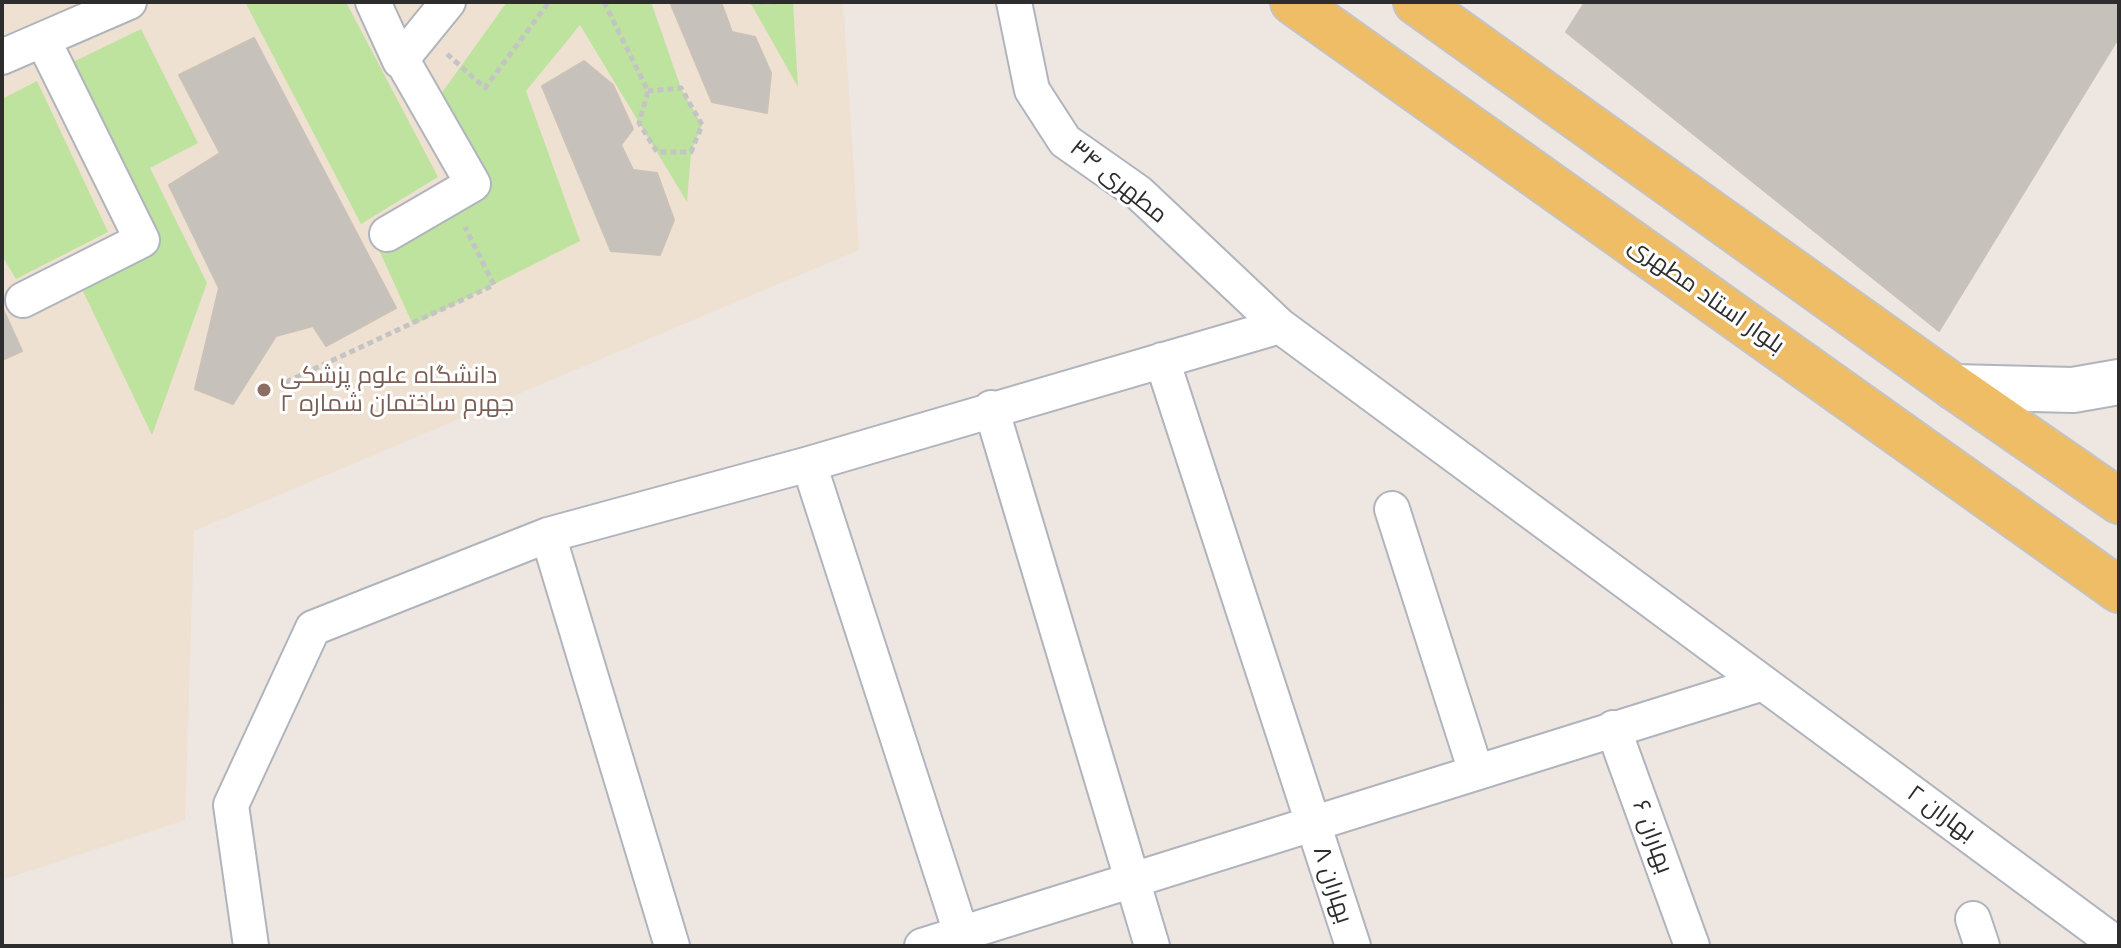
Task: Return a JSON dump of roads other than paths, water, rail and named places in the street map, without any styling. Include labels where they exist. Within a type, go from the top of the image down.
[{"type":"main road","name":"بلوار استاد مطهری","points":[[1293,2],[2119,590]]},
{"type":"main road","points":[[1416,2],[1954,387],[2119,501]]},
{"type":"main road","points":[[1954,387],[2073,390],[2119,382]]},
{"type":"street","points":[[2,57],[129,2]]},
{"type":"street","points":[[373,2],[402,60],[473,184],[387,234]]},
{"type":"street","points":[[402,60],[448,2]]},
{"type":"street","name":"مطهری ۳۴","points":[[1014,2],[1032,90],[1065,141],[1139,193],[1280,326],[1763,683]]},
{"type":"street","points":[[23,300],[142,240],[43,40]]},
{"type":"street","points":[[251,946],[231,805],[313,628],[548,535],[809,464],[991,408],[1280,326]]},
{"type":"street","name":"بهاران ۸","points":[[1162,360],[1353,946]]},
{"type":"street","points":[[991,408],[1152,946]]},
{"type":"street","points":[[809,464],[961,933]]},
{"type":"street","points":[[1392,509],[1476,772]]},
{"type":"street","points":[[548,535],[672,946]]},
{"type":"street","points":[[922,946],[1763,683]]},
{"type":"street","name":"بهاران ۲","points":[[1763,683],[2119,946]]},
{"type":"street","name":"بهاران ۶","points":[[1613,728],[1692,946]]},
{"type":"place","name":"دانشگاه علوم پزشکی جهرم ساختمان شماره ۲","points":[[264,390]]}]
